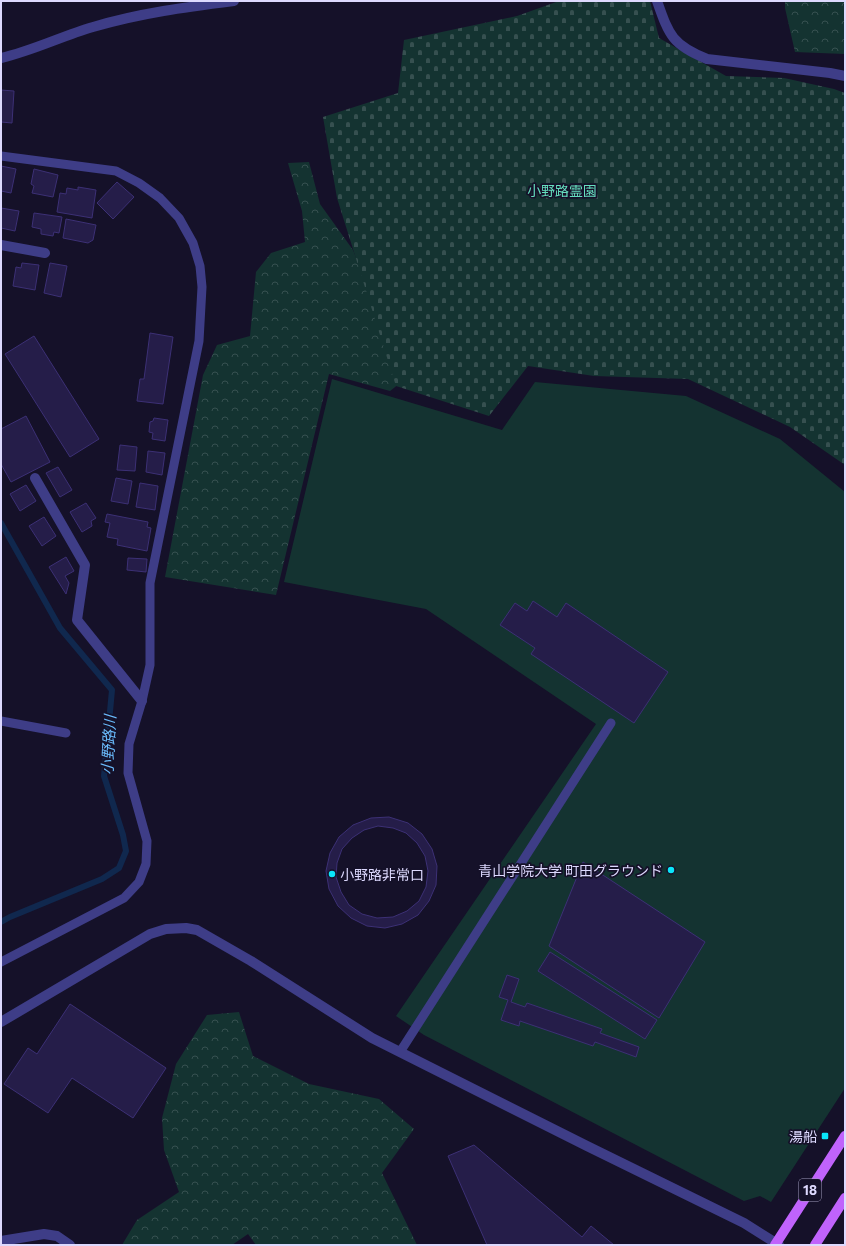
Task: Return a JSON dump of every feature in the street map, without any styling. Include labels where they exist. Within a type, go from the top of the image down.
[{"type":"main road","name":"18","points":[[777,1244],[845,1136]]},
{"type":"main road","name":"18","points":[[815,1245],[845,1198]]},
{"type":"street","points":[[1,58],[11,56],[94,26],[132,16],[169,9],[234,1]]},
{"type":"street","points":[[656,1],[671,34],[680,45],[692,53],[707,59],[845,76]]},
{"type":"street","points":[[1,245],[45,253]]},
{"type":"street","points":[[35,478],[85,565],[77,620],[142,701]]},
{"type":"street","points":[[1,1022],[150,934],[166,929],[186,928],[196,930],[251,961],[372,1038],[744,1223],[777,1244]]},
{"type":"street","points":[[1,1241],[44,1234],[57,1236],[70,1245]]},
{"type":"lane","points":[[1,156],[116,171],[139,183],[160,198],[179,218],[193,243],[200,266],[202,288],[199,341],[150,583],[150,665],[142,701],[129,744],[128,773],[147,841],[146,864],[139,882],[124,898],[1,962]]},
{"type":"lane","points":[[1,721],[66,733]]},
{"type":"lane","points":[[400,1052],[611,723]]},
{"type":"green space","name":"小野路霊園","points":[[559,1],[650,1],[659,38],[726,76],[784,78],[834,89],[845,93],[845,465],[790,427],[688,379],[594,376],[528,366],[489,416],[396,386],[337,198],[323,117],[398,93],[404,40],[517,16]]},
{"type":"green space","points":[[785,1],[845,1],[845,54],[795,52],[785,8]]},
{"type":"green space","points":[[309,162],[320,204],[353,250],[404,380],[390,391],[329,374],[276,595],[165,577],[203,375],[217,345],[250,336],[256,272],[271,253],[305,242],[302,211],[288,163]]},
{"type":"green space","name":"青山学院大学 町田グラウンド","points":[[332,379],[502,430],[535,382],[686,396],[780,439],[845,492],[845,1088],[771,1202],[760,1196],[744,1201],[424,1035],[396,1016],[596,724],[426,609],[284,582]]},
{"type":"green space","points":[[239,1012],[253,1056],[309,1084],[379,1099],[414,1129],[382,1173],[417,1245],[256,1245],[248,1234],[232,1245],[122,1245],[137,1220],[179,1192],[164,1150],[162,1118],[176,1064],[207,1015]]},
{"type":"building","points":[[1,90],[14,91],[12,123],[1,122]]},
{"type":"building","points":[[1,166],[16,169],[11,193],[1,191]]},
{"type":"building","points":[[34,169],[58,175],[53,197],[32,193],[34,186],[31,184]]},
{"type":"building","points":[[117,182],[134,197],[113,219],[97,203]]},
{"type":"building","points":[[78,187],[96,190],[92,218],[57,212],[60,193],[66,194],[67,188],[78,190]]},
{"type":"building","points":[[1,208],[19,211],[15,231],[1,228]]},
{"type":"building","points":[[34,213],[62,217],[59,233],[54,232],[53,236],[41,234],[41,229],[32,227]]},
{"type":"building","points":[[66,219],[96,225],[93,240],[88,243],[63,238]]},
{"type":"building","points":[[22,263],[39,265],[35,290],[13,286],[16,267],[21,268]]},
{"type":"building","points":[[50,263],[67,266],[61,297],[44,293]]},
{"type":"building","points":[[150,333],[173,337],[163,404],[137,401],[140,379],[144,379]]},
{"type":"building","points":[[34,336],[99,439],[70,457],[5,354]]},
{"type":"building","points":[[26,416],[50,462],[11,482],[1,464],[1,429]]},
{"type":"building","points":[[154,418],[168,420],[165,441],[152,439],[153,433],[149,432],[150,422],[153,421]]},
{"type":"building","points":[[120,445],[137,447],[135,471],[117,470]]},
{"type":"building","points":[[148,451],[165,453],[162,475],[146,472]]},
{"type":"building","points":[[58,467],[72,490],[60,497],[46,473]]},
{"type":"building","points":[[116,478],[132,481],[128,504],[111,501]]},
{"type":"building","points":[[140,483],[158,486],[155,510],[136,507]]},
{"type":"building","points":[[26,485],[36,501],[20,511],[10,494]]},
{"type":"building","points":[[86,503],[96,518],[91,521],[92,526],[82,532],[70,512]]},
{"type":"building","points":[[107,514],[148,522],[147,527],[151,528],[147,551],[117,545],[118,539],[107,537],[110,523],[105,522]]},
{"type":"building","points":[[44,517],[56,536],[42,546],[29,526]]},
{"type":"building","points":[[66,557],[74,571],[65,576],[69,583],[66,594],[49,567]]},
{"type":"building","points":[[128,558],[147,559],[146,572],[127,570]]},
{"type":"building","points":[[533,601],[557,617],[566,603],[668,672],[634,723],[531,654],[535,648],[500,625],[515,603],[527,611]]},
{"type":"building","name":"小野路非常口","points":[[389,817],[408,823],[422,834],[432,849],[437,866],[436,885],[429,901],[418,915],[402,924],[385,928],[367,926],[351,918],[338,906],[329,889],[326,871],[330,853],[339,837],[353,825],[371,818]],"holes":[[[378,826],[393,828],[406,833],[417,843],[425,856],[428,871],[426,887],[419,901],[407,911],[393,917],[377,918],[362,914],[349,905],[341,892],[336,877],[337,863],[342,849],[352,838],[364,830]]]},
{"type":"building","points":[[583,862],[705,942],[659,1018],[549,946]]},
{"type":"building","points":[[550,952],[657,1020],[645,1039],[538,971]]},
{"type":"building","points":[[507,975],[519,979],[511,1002],[525,1007],[527,1003],[602,1029],[600,1033],[639,1047],[636,1057],[595,1042],[593,1046],[520,1021],[519,1026],[501,1020],[508,1000],[499,997]]},
{"type":"building","points":[[70,1004],[166,1068],[133,1118],[72,1078],[48,1113],[4,1084],[28,1048],[37,1054]]},
{"type":"building","points":[[474,1145],[582,1237],[591,1226],[614,1245],[487,1245],[448,1156]]},
{"type":"waterway","name":"小野路川","points":[[1,523],[60,628],[112,690],[104,776],[123,835],[126,851],[119,868],[102,879],[1,922]]},
{"type":"place","name":"青山学院大学 町田グラウンド","points":[[671,870]]},
{"type":"place","name":"小野路非常口","points":[[332,874]]},
{"type":"place","name":"湯船","points":[[825,1136]]}]
